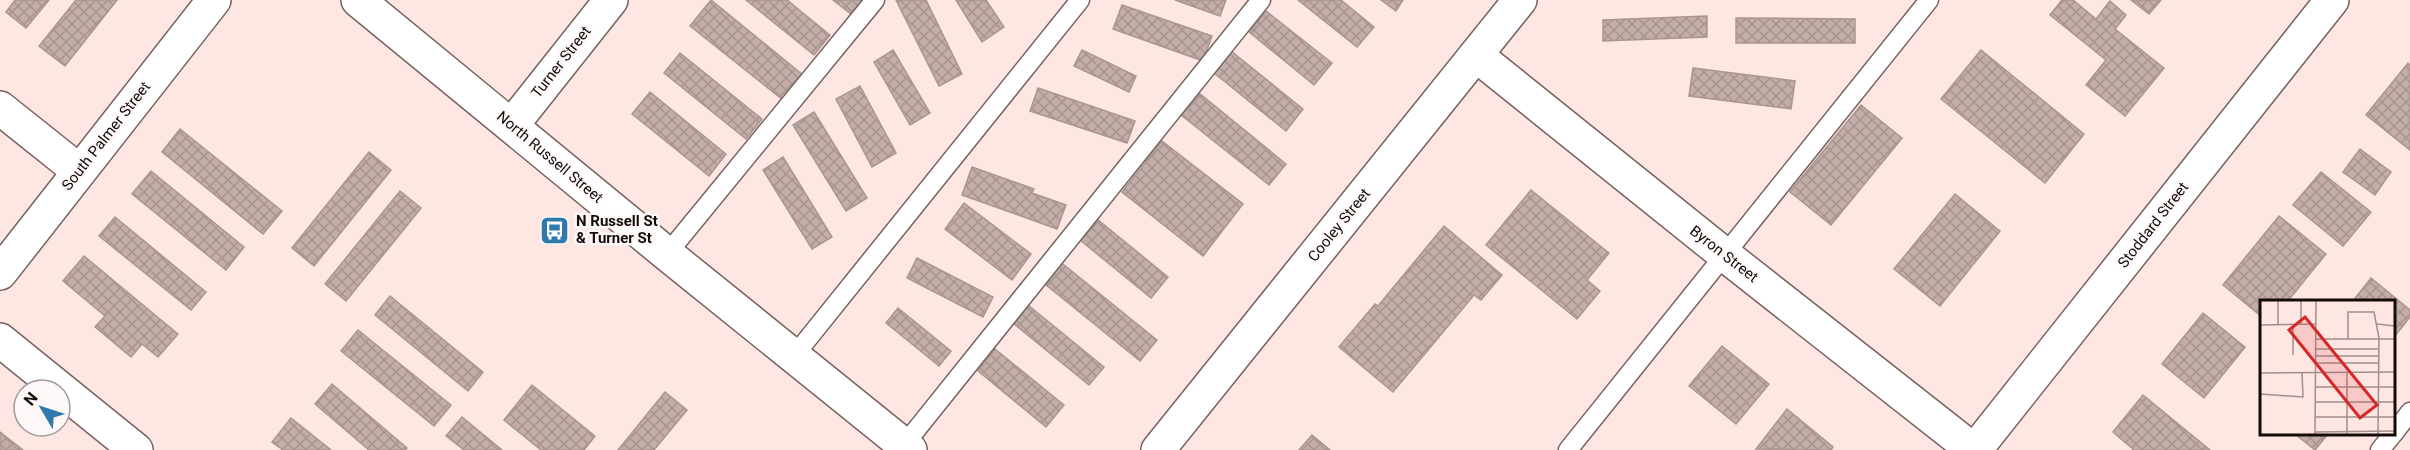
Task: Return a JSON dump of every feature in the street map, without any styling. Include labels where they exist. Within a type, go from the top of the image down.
[{"type":"street","name":"South Palmer Street","points":[[0,273],[214,0]]},
{"type":"street","name":"North Russell Street","points":[[358,0],[666,254],[907,448]]},
{"type":"street","name":"Turner Street","points":[[512,125],[611,0]]},
{"type":"street","name":"Cooley Street","points":[[1158,450],[1520,0]]},
{"type":"street","name":"Stoddard Street","points":[[1974,450],[2332,0]]},
{"type":"street","name":"Byron Street","points":[[1476,55],[1725,255],[1974,450]]},
{"type":"street","points":[[0,108],[78,171]]},
{"type":"street","points":[[0,340],[136,450]]},
{"type":"lane","points":[[666,254],[875,0]]},
{"type":"lane","points":[[794,356],[1080,0]]},
{"type":"lane","points":[[907,448],[1261,0]]},
{"type":"lane","points":[[1568,450],[1929,0]]},
{"type":"lane","points":[[2395,431],[2410,412]]},
{"type":"lane","points":[[2380,450],[2391,435]]},
{"type":"building","points":[[15,0],[49,0],[26,28],[6,12]]},
{"type":"building","points":[[76,0],[117,0],[65,66],[39,46]]},
{"type":"building","points":[[711,0],[803,75],[783,100],[690,26]]},
{"type":"building","points":[[746,0],[787,0],[830,35],[814,55]]},
{"type":"building","points":[[833,0],[864,0],[852,15]]},
{"type":"building","points":[[896,0],[926,0],[962,74],[939,86]]},
{"type":"building","points":[[956,0],[986,0],[1004,27],[982,42]]},
{"type":"building","points":[[1175,0],[1226,0],[1220,16]]},
{"type":"building","points":[[1298,0],[1341,0],[1374,27],[1357,47]]},
{"type":"building","points":[[1381,0],[1403,0],[1396,11]]},
{"type":"building","points":[[2062,0],[2073,0],[2096,19],[2110,1],[2126,15],[2115,29],[2164,68],[2125,116],[2086,85],[2106,60],[2050,15]]},
{"type":"building","points":[[2131,0],[2161,0],[2149,14]]},
{"type":"building","points":[[1122,5],[1212,36],[1203,61],[1113,29]]},
{"type":"building","points":[[1266,11],[1332,63],[1314,85],[1249,32]]},
{"type":"building","points":[[1707,16],[1707,37],[1603,41],[1603,20]]},
{"type":"building","points":[[1736,18],[1855,19],[1855,43],[1736,43]]},
{"type":"building","points":[[893,50],[930,113],[910,125],[874,62]]},
{"type":"building","points":[[1082,50],[1136,76],[1129,92],[1074,66]]},
{"type":"building","points":[[1981,50],[2084,134],[2045,183],[1941,99]]},
{"type":"building","points":[[1231,51],[1303,109],[1286,131],[1214,73]]},
{"type":"building","points":[[680,53],[762,119],[746,139],[664,73]]},
{"type":"building","points":[[2408,63],[2410,65],[2410,150],[2366,115]]},
{"type":"building","points":[[1693,68],[1795,81],[1791,109],[1689,96]]},
{"type":"building","points":[[860,86],[896,153],[872,167],[836,99]]},
{"type":"building","points":[[1038,88],[1135,121],[1127,143],[1030,111]]},
{"type":"building","points":[[650,92],[726,154],[709,176],[632,114]]},
{"type":"building","points":[[1199,93],[1286,164],[1269,185],[1181,115]]},
{"type":"building","points":[[1861,105],[1902,138],[1831,225],[1790,192]]},
{"type":"building","points":[[814,112],[867,198],[846,211],[793,125]]},
{"type":"building","points":[[180,129],[282,211],[263,234],[162,152]]},
{"type":"building","points":[[1162,141],[1243,204],[1203,256],[1122,192]]},
{"type":"building","points":[[2360,149],[2391,172],[2375,195],[2343,172]]},
{"type":"building","points":[[369,152],[391,170],[314,266],[292,248]]},
{"type":"building","points":[[783,157],[832,237],[812,249],[763,170]]},
{"type":"building","points":[[972,167],[1034,189],[1032,193],[1066,205],[1057,229],[962,195]]},
{"type":"building","points":[[151,171],[244,247],[226,270],[132,194]]},
{"type":"building","points":[[2321,172],[2371,212],[2343,246],[2293,205]]},
{"type":"building","points":[[1531,190],[1609,253],[1587,280],[1600,291],[1577,319],[1486,245]]},
{"type":"building","points":[[400,191],[421,208],[346,301],[325,284]]},
{"type":"building","points":[[1955,194],[2000,231],[1940,306],[1894,269]]},
{"type":"building","points":[[964,203],[1031,254],[1012,280],[945,229]]},
{"type":"building","points":[[2279,216],[2326,254],[2289,300],[2260,300],[2260,315],[2223,285]]},
{"type":"building","points":[[115,217],[206,292],[191,310],[99,236]]},
{"type":"building","points":[[1097,219],[1168,277],[1151,298],[1080,240]]},
{"type":"building","points":[[1444,226],[1502,275],[1481,300],[1474,295],[1393,392],[1339,347],[1375,304],[1378,306]]},
{"type":"building","points":[[84,256],[178,334],[158,357],[142,344],[131,357],[95,327],[105,316],[63,281]]},
{"type":"building","points":[[917,258],[993,297],[983,317],[907,278]]},
{"type":"building","points":[[1058,260],[1157,340],[1140,361],[1041,281]]},
{"type":"building","points":[[2371,278],[2410,310],[2410,317],[2395,336],[2395,300],[2354,300]]},
{"type":"building","points":[[390,296],[483,372],[468,391],[375,315]]},
{"type":"building","points":[[1028,305],[1104,367],[1089,385],[1013,323]]},
{"type":"building","points":[[898,308],[951,351],[939,366],[886,323]]},
{"type":"building","points":[[2203,313],[2245,347],[2204,398],[2162,364]]},
{"type":"building","points":[[358,330],[451,405],[434,426],[341,351]]},
{"type":"building","points":[[1722,346],[1769,384],[1736,424],[1689,386]]},
{"type":"building","points":[[995,349],[1064,405],[1046,427],[978,371]]},
{"type":"building","points":[[332,384],[407,448],[405,450],[369,450],[315,404]]},
{"type":"building","points":[[532,385],[595,436],[584,450],[541,450],[504,420]]},
{"type":"building","points":[[665,392],[687,410],[654,450],[618,450]]},
{"type":"building","points":[[2143,395],[2210,450],[2134,450],[2113,432]]},
{"type":"building","points":[[1787,409],[1833,447],[1831,450],[1756,449]]},
{"type":"building","points":[[462,417],[502,450],[464,450],[446,436]]},
{"type":"building","points":[[291,418],[331,450],[283,450],[272,442]]},
{"type":"building","points":[[0,432],[23,450],[0,450]]},
{"type":"building","points":[[1312,435],[1330,450],[1299,450]]},
{"type":"building","points":[[2296,435],[2327,435],[2315,450]]},
{"type":"place","name":"N Russell St & Turner St","points":[[555,230]]}]
